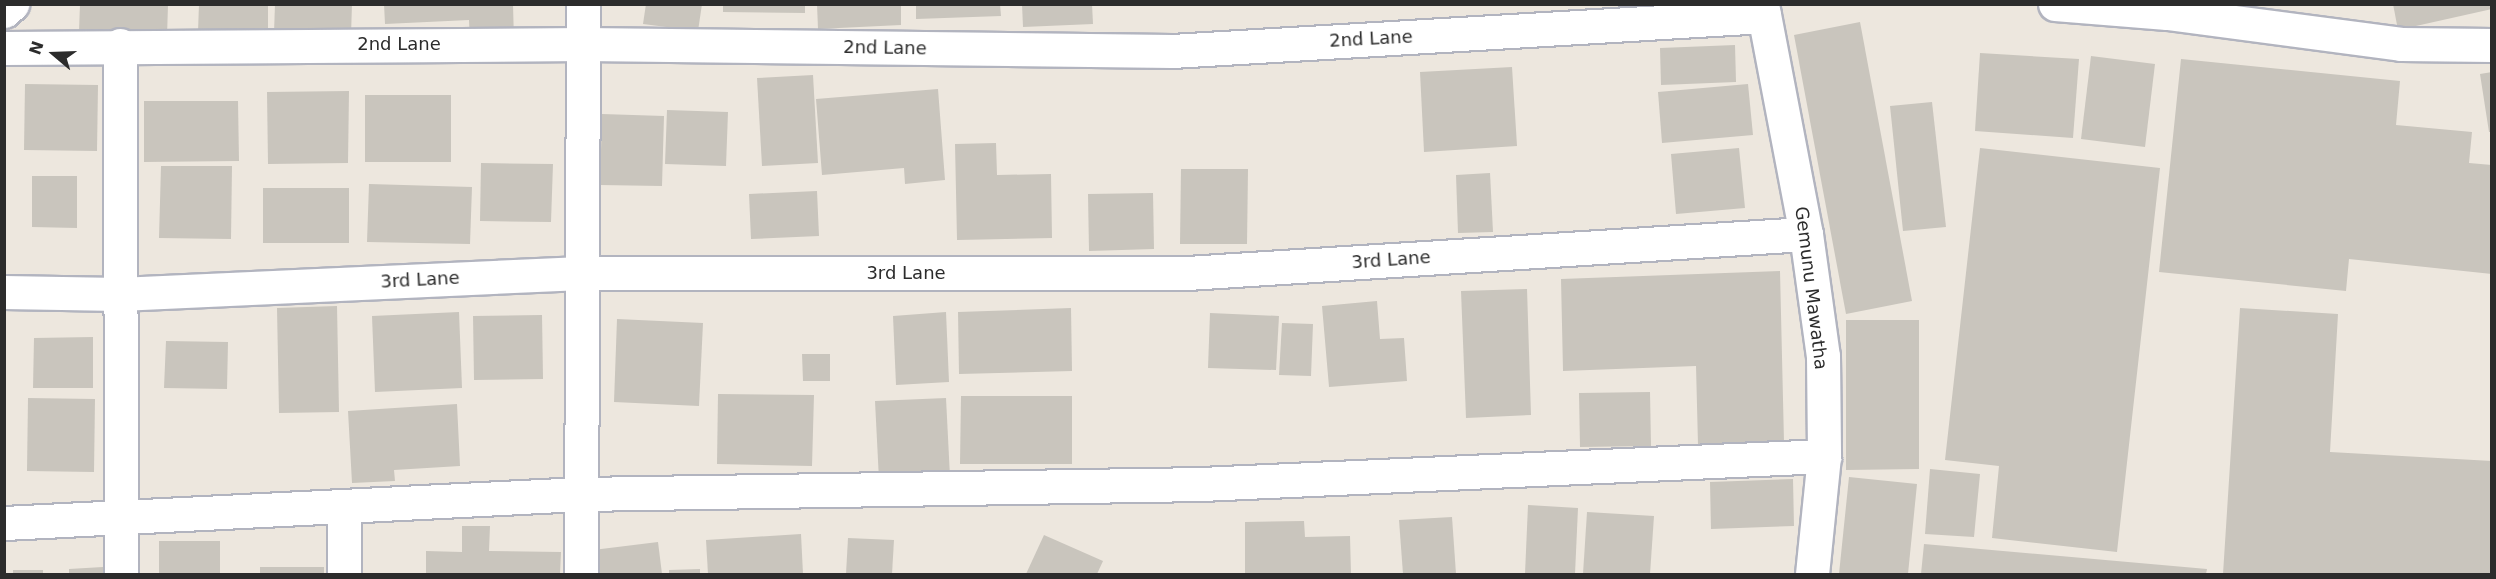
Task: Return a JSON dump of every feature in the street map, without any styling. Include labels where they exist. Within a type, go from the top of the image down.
[{"type":"street","points":[[4,11],[12,4]]},
{"type":"street","points":[[581,574],[585,44],[583,4]]},
{"type":"street","points":[[2055,4],[2167,13],[2401,44],[2492,45]]},
{"type":"street","name":"2nd Lane","points":[[4,48],[120,45],[585,44],[1172,51],[1763,10]]},
{"type":"street","name":"Gemunu Mawatha","points":[[1763,10],[1806,234],[1823,356],[1824,456],[1812,574]]},
{"type":"street","points":[[120,45],[121,574]]},
{"type":"street","name":"3rd Lane","points":[[4,292],[119,294],[582,273],[1187,273],[1806,234]]},
{"type":"street","points":[[4,523],[121,521],[581,494],[1201,484],[1824,456]]},
{"type":"street","points":[[344,508],[344,574]]},
{"type":"building","points":[[80,4],[168,4],[167,36],[79,32]]},
{"type":"building","points":[[199,4],[268,4],[268,33],[198,32]]},
{"type":"building","points":[[275,4],[352,4],[351,35],[274,33]]},
{"type":"building","points":[[384,4],[513,4],[514,41],[470,44],[469,20],[385,24]]},
{"type":"building","points":[[646,4],[702,4],[698,31],[643,24]]},
{"type":"building","points":[[817,4],[901,4],[901,25],[818,29]]},
{"type":"building","points":[[916,4],[1000,4],[1001,16],[916,19]]},
{"type":"building","points":[[1022,4],[1092,4],[1093,24],[1023,27]]},
{"type":"building","points":[[2393,4],[2492,4],[2492,9],[2398,30]]},
{"type":"building","points":[[723,5],[805,5],[805,13],[723,12]]},
{"type":"building","points":[[1860,22],[1912,301],[1846,314],[1794,35]]},
{"type":"building","points":[[1735,45],[1736,82],[1661,85],[1660,48]]},
{"type":"building","points":[[1980,53],[2079,59],[2073,138],[1975,131]]},
{"type":"building","points":[[2091,56],[2155,64],[2145,147],[2081,139]]},
{"type":"building","points":[[2181,59],[2400,81],[2396,125],[2472,132],[2469,163],[2492,165],[2492,274],[2349,259],[2346,291],[2159,272]]},
{"type":"building","points":[[1512,67],[1517,146],[1424,152],[1420,72]]},
{"type":"building","points":[[2492,72],[2492,132],[2489,132],[2480,74]]},
{"type":"building","points":[[813,75],[818,163],[762,166],[757,78]]},
{"type":"building","points":[[25,84],[98,85],[97,151],[24,150]]},
{"type":"building","points":[[1748,84],[1753,135],[1662,143],[1658,92]]},
{"type":"building","points":[[938,89],[945,180],[905,184],[904,168],[822,175],[816,99]]},
{"type":"building","points":[[349,91],[348,163],[268,164],[267,92]]},
{"type":"building","points":[[365,95],[451,95],[451,162],[365,162]]},
{"type":"building","points":[[144,101],[238,101],[239,161],[144,162]]},
{"type":"building","points":[[1932,102],[1946,227],[1903,231],[1890,106]]},
{"type":"building","points":[[667,110],[728,112],[726,166],[665,164]]},
{"type":"building","points":[[602,114],[664,116],[662,186],[600,185]]},
{"type":"building","points":[[996,143],[997,175],[1051,174],[1052,238],[957,240],[955,144]]},
{"type":"building","points":[[1739,148],[1745,208],[1676,214],[1671,154]]},
{"type":"building","points":[[1980,148],[2160,168],[2117,552],[1992,538],[1999,466],[1945,460]]},
{"type":"building","points":[[481,163],[553,164],[551,222],[480,221]]},
{"type":"building","points":[[161,166],[232,166],[231,239],[159,238]]},
{"type":"building","points":[[1181,169],[1248,169],[1247,244],[1180,244]]},
{"type":"building","points":[[1490,173],[1493,232],[1458,233],[1456,175]]},
{"type":"building","points":[[32,176],[77,176],[77,228],[32,227]]},
{"type":"building","points":[[369,184],[472,187],[470,244],[367,242]]},
{"type":"building","points":[[263,188],[349,188],[349,243],[263,243]]},
{"type":"building","points":[[817,191],[819,236],[751,239],[749,194]]},
{"type":"building","points":[[1153,193],[1154,249],[1089,251],[1088,194]]},
{"type":"building","points":[[1780,271],[1784,442],[1698,445],[1696,366],[1563,371],[1561,279]]},
{"type":"building","points":[[1527,289],[1531,415],[1466,418],[1461,291]]},
{"type":"building","points":[[1377,301],[1380,339],[1404,338],[1407,381],[1329,387],[1322,306]]},
{"type":"building","points":[[337,306],[339,412],[279,413],[277,308]]},
{"type":"building","points":[[1071,308],[1072,371],[959,374],[958,312]]},
{"type":"building","points":[[2240,308],[2338,314],[2330,452],[2492,461],[2492,574],[2223,574]]},
{"type":"building","points":[[459,312],[462,388],[375,392],[372,316]]},
{"type":"building","points":[[946,312],[949,382],[896,385],[893,316]]},
{"type":"building","points":[[1210,313],[1279,316],[1276,370],[1208,368]]},
{"type":"building","points":[[542,315],[543,379],[474,380],[473,316]]},
{"type":"building","points":[[617,319],[703,323],[699,406],[614,402]]},
{"type":"building","points":[[1846,320],[1919,320],[1919,469],[1846,470]]},
{"type":"building","points":[[1282,323],[1313,324],[1311,376],[1279,375]]},
{"type":"building","points":[[93,337],[93,388],[33,388],[34,338]]},
{"type":"building","points":[[166,341],[228,342],[227,389],[164,388]]},
{"type":"building","points":[[802,354],[830,354],[830,381],[803,381]]},
{"type":"building","points":[[1650,392],[1651,446],[1580,447],[1579,393]]},
{"type":"building","points":[[718,394],[814,395],[812,466],[717,464]]},
{"type":"building","points":[[961,396],[1072,396],[1072,464],[960,464]]},
{"type":"building","points":[[28,398],[95,399],[94,472],[27,471]]},
{"type":"building","points":[[946,398],[950,477],[879,480],[875,401]]},
{"type":"building","points":[[457,404],[460,466],[394,470],[395,481],[352,483],[348,411]]},
{"type":"building","points":[[1930,469],[1980,474],[1974,537],[1925,534]]},
{"type":"building","points":[[1849,477],[1917,484],[1908,574],[1839,574]]},
{"type":"building","points":[[1793,479],[1794,526],[1711,529],[1710,482]]},
{"type":"building","points":[[1528,505],[1578,508],[1575,574],[1525,574]]},
{"type":"building","points":[[1587,512],[1654,516],[1650,574],[1583,574]]},
{"type":"building","points":[[1452,517],[1456,574],[1403,574],[1399,520]]},
{"type":"building","points":[[1304,521],[1305,537],[1350,536],[1351,574],[1245,574],[1245,522]]},
{"type":"building","points":[[462,526],[490,526],[489,551],[561,552],[560,574],[426,574],[426,551],[462,552]]},
{"type":"building","points":[[801,534],[803,574],[708,574],[706,540]]},
{"type":"building","points":[[1044,535],[1103,561],[1097,574],[1026,574]]},
{"type":"building","points":[[848,538],[894,540],[892,574],[846,574]]},
{"type":"building","points":[[159,541],[220,541],[220,574],[159,574]]},
{"type":"building","points":[[658,542],[662,574],[595,574],[593,550]]},
{"type":"building","points":[[1924,544],[2207,569],[2206,574],[1921,574]]},
{"type":"building","points":[[103,567],[104,574],[69,574],[69,569]]},
{"type":"building","points":[[260,567],[324,567],[324,574],[260,574]]},
{"type":"building","points":[[700,569],[700,574],[669,574],[669,570]]},
{"type":"building","points":[[13,570],[43,570],[43,574],[13,574]]}]
